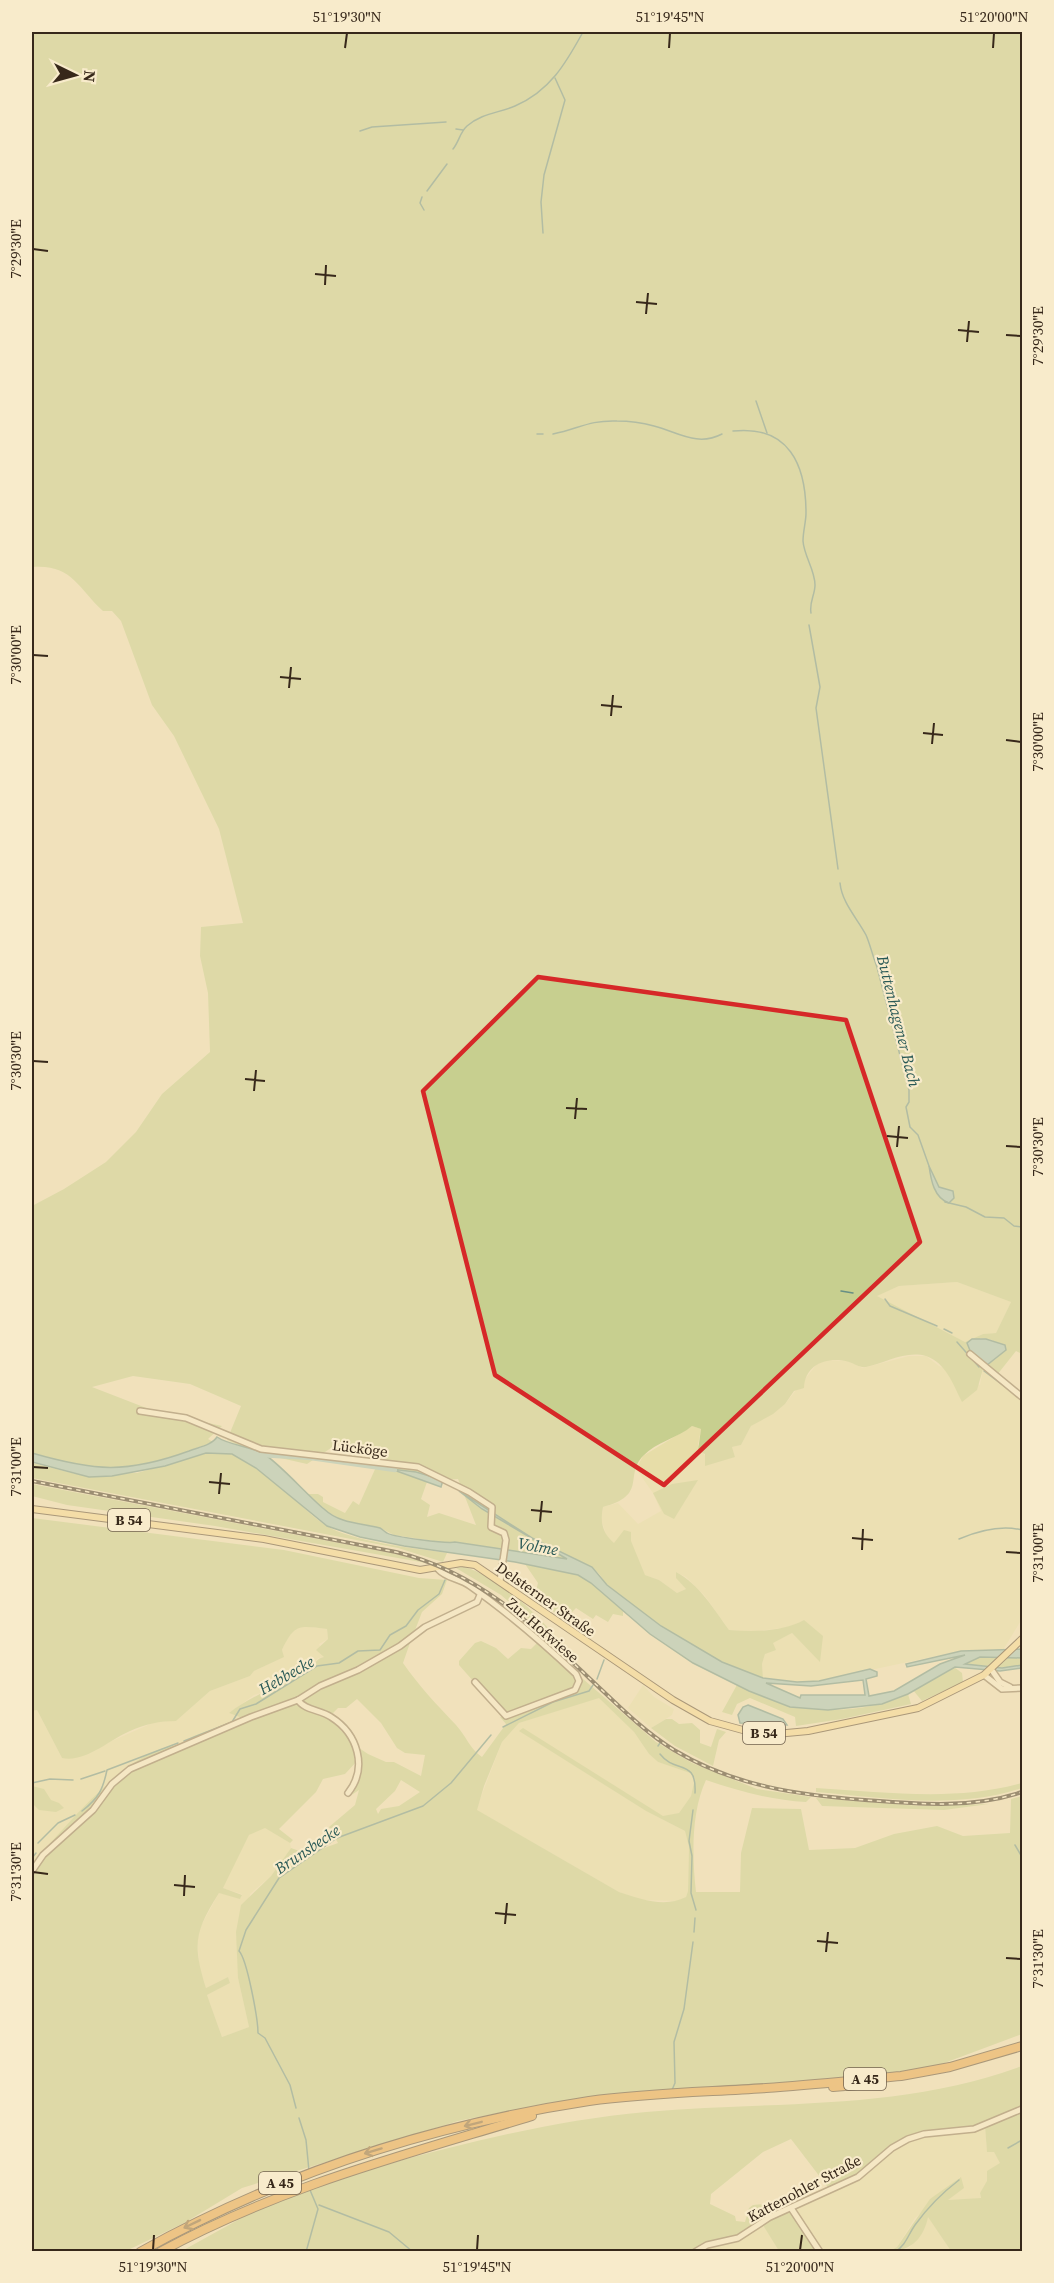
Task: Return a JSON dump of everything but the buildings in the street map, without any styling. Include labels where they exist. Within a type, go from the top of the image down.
[{"type":"highway","name":"A 45","points":[[738,2092],[901,2076],[950,2067],[1023,2046]]},
{"type":"highway","name":"A 45","points":[[140,2252],[274,2186],[370,2151],[482,2121],[592,2103],[901,2080],[954,2070],[1023,2051]]},
{"type":"highway","name":"A 45","points":[[160,2252],[278,2195],[372,2162],[534,2115],[592,2103]]},
{"type":"main road","name":"Delsterner Straße","points":[[32,1509],[236,1535],[412,1568],[438,1569],[461,1563],[470,1564],[500,1581],[543,1614],[673,1700],[710,1720],[750,1732],[794,1733],[890,1716],[933,1702],[991,1669]]},
{"type":"main road","name":"B 54","points":[[991,1669],[1023,1639]]},
{"type":"street","points":[[970,1354],[1023,1396]]},
{"type":"street","name":"Lücköge","points":[[140,1412],[186,1418],[261,1449],[418,1467],[474,1495],[492,1509],[491,1527],[506,1536],[500,1581]]},
{"type":"street","name":"Zur Hofwiese","points":[[438,1569],[447,1577],[467,1583],[537,1638],[576,1674],[579,1681],[575,1690],[506,1716],[474,1682]]},
{"type":"street","points":[[32,1870],[43,1855],[93,1810],[112,1784],[130,1769],[251,1717],[298,1700],[320,1686],[358,1670],[425,1627],[477,1602],[480,1595]]},
{"type":"street","points":[[991,1669],[1004,1685],[1014,1688]]},
{"type":"street","points":[[984,1675],[997,1687],[1023,1688]]},
{"type":"street","points":[[298,1700],[301,1705],[330,1716],[343,1726],[353,1742],[360,1770],[357,1782],[348,1793]]},
{"type":"street","name":"Kattenohler Straße","points":[[695,2252],[707,2245],[738,2238],[770,2217],[858,2176],[892,2148],[908,2139],[924,2134],[974,2129],[1023,2109]]},
{"type":"street","points":[[791,2208],[820,2252]]},
{"type":"highlighted area","points":[[538,977],[846,1020],[920,1242],[664,1485],[495,1375],[423,1091]]},
{"type":"shaded area","points":[[957,1282],[1011,1302],[996,1333],[983,1334],[965,1342],[876,1296],[899,1286]]},
{"type":"shaded area","points":[[909,1356],[926,1356],[939,1366],[980,1385],[983,1369],[1022,1396],[1022,1619],[1003,1650],[955,1652],[819,1681],[797,1682],[763,1678],[762,1664],[772,1643],[792,1633],[820,1661],[804,1620],[790,1627],[750,1632],[729,1630],[705,1596],[686,1577],[676,1572],[677,1578],[686,1589],[677,1593],[659,1580],[645,1575],[607,1537],[601,1519],[603,1507],[618,1503],[638,1524],[661,1511],[653,1493],[636,1469],[643,1456],[692,1426],[701,1429],[698,1445],[707,1459],[735,1457],[732,1447],[741,1445],[751,1426],[785,1404],[817,1364],[827,1360],[847,1361],[863,1368]]},
{"type":"shaded area","points":[[300,1626],[327,1629],[328,1639],[319,1644],[325,1657],[318,1658],[310,1668],[288,1678],[273,1689],[254,1695],[229,1713],[243,1719],[131,1764],[100,1790],[32,1864],[32,1711],[37,1710],[62,1758],[105,1744],[157,1721],[176,1721],[210,1691],[250,1676],[254,1671],[283,1657],[282,1650],[286,1641]]},
{"type":"shaded area","points":[[643,1685],[654,1697],[674,1709],[672,1715],[651,1728],[628,1708]]},
{"type":"shaded area","points":[[599,1697],[634,1732],[649,1754],[658,1762],[690,1773],[695,1778],[691,1796],[679,1813],[663,1817],[523,1729],[520,1731],[646,1811],[685,1831],[689,1847],[688,1891],[686,1897],[680,1901],[641,1900],[619,1892],[476,1810],[502,1742],[519,1723]]},
{"type":"shaded area","points":[[264,1827],[290,1843],[291,1848],[271,1876],[250,1894],[238,1978],[249,2027],[222,2037],[207,1995],[230,1983],[228,1977],[206,1988],[199,1966],[197,1933],[219,1893],[241,1898],[242,1894],[222,1888],[249,1835]]},
{"type":"shaded area","points":[[985,2126],[987,2152],[994,2152],[1001,2163],[980,2193],[981,2199],[947,2200],[963,2188],[960,2177],[915,2218],[897,2247],[890,2251],[820,2251],[791,2208],[802,2204],[908,2139]]},
{"type":"shaded area","points":[[928,2216],[951,2251],[903,2252],[910,2247]]},
{"type":"shaded area","points":[[762,2222],[779,2251],[695,2252]]},
{"type":"green space","points":[[32,32],[1022,32],[1022,1354],[1016,1351],[997,1375],[983,1369],[977,1390],[962,1402],[944,1369],[926,1356],[903,1356],[866,1367],[841,1360],[826,1361],[808,1373],[804,1388],[794,1391],[785,1404],[773,1414],[751,1426],[741,1445],[732,1447],[735,1457],[705,1466],[705,1454],[698,1451],[701,1429],[692,1426],[648,1451],[638,1463],[633,1484],[626,1497],[603,1507],[602,1512],[604,1531],[614,1543],[624,1530],[631,1532],[631,1541],[645,1575],[659,1580],[677,1593],[686,1589],[676,1578],[676,1572],[685,1577],[706,1598],[729,1630],[767,1630],[786,1627],[804,1620],[823,1636],[820,1662],[792,1633],[773,1643],[776,1650],[765,1654],[762,1664],[763,1678],[701,1652],[645,1614],[609,1586],[593,1569],[569,1557],[568,1560],[554,1559],[394,1535],[380,1528],[344,1521],[326,1511],[308,1494],[318,1494],[323,1497],[323,1502],[345,1513],[353,1501],[359,1505],[376,1467],[374,1453],[340,1442],[307,1464],[254,1452],[227,1440],[241,1406],[190,1384],[133,1376],[92,1387],[154,1411],[222,1426],[208,1439],[213,1442],[167,1458],[118,1468],[79,1466],[32,1453],[32,1206],[106,1162],[136,1132],[162,1094],[210,1052],[208,993],[200,956],[201,927],[243,923],[219,829],[174,736],[152,705],[121,621],[112,611],[103,611],[65,573],[45,567],[32,567]],"holes":[[[957,1282],[1011,1302],[996,1333],[983,1334],[965,1342],[877,1296],[899,1286]],[[980,1338],[992,1340],[1006,1350],[984,1365]],[[393,1470],[458,1479],[476,1525],[439,1513],[427,1517],[430,1505],[421,1499],[427,1482]]]},
{"type":"green space","points":[[215,1451],[231,1454],[261,1470],[312,1515],[337,1531],[384,1544],[447,1553],[443,1562],[398,1548],[32,1478],[32,1463],[76,1474],[137,1473]]},
{"type":"green space","points":[[698,1480],[674,1519],[664,1514],[653,1493],[672,1484]]},
{"type":"green space","points":[[32,1484],[396,1554],[432,1564],[215,1526],[67,1505],[32,1496]]},
{"type":"green space","points":[[32,1518],[284,1550],[419,1578],[447,1580],[442,1594],[422,1612],[414,1633],[398,1645],[296,1699],[300,1707],[328,1717],[356,1746],[368,1754],[386,1762],[394,1762],[421,1776],[425,1755],[405,1753],[397,1748],[381,1723],[357,1699],[346,1708],[338,1708],[331,1715],[301,1701],[411,1640],[403,1663],[482,1757],[506,1724],[500,1717],[504,1716],[459,1665],[459,1661],[475,1643],[481,1641],[496,1648],[508,1659],[521,1648],[531,1649],[539,1641],[656,1742],[692,1763],[757,1789],[811,1797],[806,1802],[767,1797],[706,1780],[695,1820],[696,1892],[740,1892],[741,1853],[752,1808],[801,1809],[809,1850],[855,1848],[894,1834],[937,1826],[963,1836],[1010,1833],[1011,1799],[1022,1796],[1022,2034],[939,2065],[870,2077],[614,2095],[548,2103],[458,2121],[242,2188],[186,2222],[126,2251],[32,2251],[32,1864],[100,1791],[142,1758],[162,1749],[181,1746],[195,1736],[242,1718],[229,1713],[291,1676],[310,1668],[324,1657],[316,1650],[328,1639],[327,1629],[299,1628],[291,1635],[282,1650],[284,1657],[254,1671],[250,1676],[210,1691],[176,1721],[158,1722],[136,1729],[79,1757],[62,1758],[37,1710],[32,1711]],"holes":[[[599,1698],[634,1732],[649,1754],[658,1762],[690,1773],[695,1778],[691,1796],[679,1813],[663,1816],[523,1728],[519,1731],[646,1811],[685,1831],[689,1847],[686,1897],[661,1902],[644,1900],[619,1892],[477,1810],[502,1742],[519,1723]],[[359,1759],[357,1781],[348,1793],[350,1796],[359,1790],[355,1805],[329,1827],[338,1843],[308,1854],[291,1848],[271,1876],[241,1905],[236,1932],[238,1978],[249,2027],[222,2037],[207,1995],[230,1983],[228,1977],[206,1988],[198,1949],[198,1938],[205,1918],[219,1893],[240,1899],[242,1895],[223,1888],[249,1835],[265,1828],[290,1843],[293,1840],[279,1829],[316,1792],[323,1779],[345,1774]],[[401,1780],[420,1792],[399,1806],[381,1809],[378,1814],[376,1809],[395,1791]]]},
{"type":"green space","points":[[525,1564],[572,1573],[585,1578],[623,1611],[623,1616],[613,1614],[608,1622],[596,1615],[593,1619],[576,1608],[565,1619],[534,1599],[538,1583]]},
{"type":"green space","points":[[464,1567],[495,1581],[510,1592],[538,1617],[573,1657],[501,1595],[456,1568]]},
{"type":"green space","points":[[980,1657],[1022,1658],[1022,1665],[1002,1668],[965,1664]]},
{"type":"green space","points":[[954,1667],[962,1673],[963,1682],[922,1701],[913,1690]]},
{"type":"green space","points":[[738,1683],[777,1702],[822,1710],[867,1707],[908,1694],[911,1704],[796,1726],[795,1717],[750,1698],[737,1704],[732,1715],[722,1712]]},
{"type":"green space","points":[[666,1719],[672,1719],[679,1724],[692,1723],[700,1730],[700,1743],[711,1747],[717,1729],[726,1732],[719,1740],[713,1766],[675,1746],[651,1728]]},
{"type":"green space","points":[[1022,1783],[1022,1788],[997,1795],[946,1801],[816,1792],[816,1788],[946,1794],[997,1789]]},
{"type":"green space","points":[[32,1786],[44,1789],[51,1800],[64,1808],[56,1812],[39,1810],[32,1803]]},
{"type":"green space","points":[[816,1798],[921,1806],[989,1804],[944,1810],[822,1806]]},
{"type":"green space","points":[[1022,2066],[1022,2251],[951,2251],[928,2217],[916,2242],[911,2246],[890,2251],[897,2247],[930,2199],[961,2177],[964,2188],[948,2200],[981,2198],[980,2193],[987,2181],[987,2171],[1000,2163],[994,2152],[987,2152],[985,2126],[934,2133],[902,2142],[862,2173],[830,2190],[791,2139],[763,2152],[711,2194],[710,2204],[735,2216],[736,2221],[745,2222],[749,2208],[753,2205],[786,2202],[820,2251],[779,2251],[761,2222],[741,2236],[695,2252],[180,2252],[261,2208],[300,2190],[420,2155],[516,2132],[580,2120],[646,2112],[836,2102],[930,2091]]},
{"type":"water","points":[[929,1166],[939,1187],[953,1191],[954,1198],[949,1203],[937,1193],[932,1183]]},
{"type":"water","points":[[972,1339],[986,1339],[1005,1345],[1006,1350],[987,1365],[971,1353],[967,1343]]},
{"type":"water","points":[[217,1437],[264,1454],[324,1509],[337,1518],[380,1528],[391,1535],[567,1559],[482,1509],[459,1491],[532,1538],[592,1567],[607,1585],[661,1626],[722,1662],[763,1678],[797,1682],[819,1681],[870,1669],[877,1672],[877,1676],[866,1679],[869,1696],[894,1691],[940,1664],[965,1655],[907,1667],[906,1664],[961,1651],[1022,1649],[1022,1658],[980,1657],[965,1664],[1002,1668],[1022,1665],[1022,1668],[1000,1671],[955,1667],[908,1694],[882,1704],[828,1710],[790,1707],[749,1691],[693,1663],[650,1634],[591,1583],[578,1575],[515,1562],[404,1546],[360,1537],[327,1526],[256,1468],[232,1454],[206,1453],[165,1466],[112,1476],[89,1477],[32,1462],[32,1453],[74,1464],[92,1466],[147,1464],[205,1446]],"holes":[[[863,1680],[865,1695],[801,1695],[800,1698],[766,1683],[811,1686]]]},
{"type":"water","points":[[391,1469],[416,1472],[443,1480],[441,1487]]},
{"type":"water","points":[[748,1705],[783,1719],[787,1725],[740,1723],[738,1715],[743,1707]]},
{"type":"waterway","points":[[453,149],[465,128],[473,122],[527,100],[547,84],[570,55],[583,32]]},
{"type":"waterway","points":[[543,233],[541,202],[544,175],[565,100],[555,78]]},
{"type":"waterway","points":[[360,131],[372,127],[446,122]]},
{"type":"waterway","points":[[456,129],[463,130]]},
{"type":"waterway","points":[[427,191],[447,164]]},
{"type":"waterway","points":[[422,197],[420,203],[424,210]]},
{"type":"waterway","points":[[756,401],[767,433]]},
{"type":"waterway","name":"Buttenhagener Bach","points":[[553,434],[591,423],[607,421],[650,425],[696,439],[713,438],[722,434]]},
{"type":"waterway","name":"Buttenhagener Bach","points":[[733,431],[752,431],[768,435],[781,442],[798,464],[805,495],[804,547],[815,579],[811,613]]},
{"type":"waterway","name":"Buttenhagener Bach","points":[[537,434],[543,434]]},
{"type":"waterway","name":"Buttenhagener Bach","points":[[809,625],[820,687],[816,708],[838,869]]},
{"type":"waterway","name":"Buttenhagener Bach","points":[[840,883],[847,904],[866,935],[877,967],[909,1090],[909,1102],[906,1107],[910,1127],[918,1135],[929,1166]]},
{"type":"waterway","name":"Buttenhagener Bach","points":[[945,1202],[966,1207],[985,1217],[1004,1218],[1014,1226],[1022,1227]]},
{"type":"waterway","points":[[841,1291],[853,1293]]},
{"type":"waterway","points":[[885,1299],[890,1306],[937,1326]]},
{"type":"waterway","points":[[944,1329],[952,1333]]},
{"type":"waterway","points":[[957,1342],[979,1367]]},
{"type":"waterway","points":[[984,1371],[1012,1392]]},
{"type":"waterway","points":[[260,1455],[311,1458],[395,1470]]},
{"type":"waterway","points":[[959,1539],[990,1530],[1006,1528],[1022,1530]]},
{"type":"waterway","name":"Hebbecke","points":[[184,1741],[232,1722],[240,1709],[256,1704],[317,1666],[339,1663],[358,1651],[380,1650],[390,1635],[406,1626],[418,1610],[439,1594],[445,1580]]},
{"type":"waterway","name":"Brunsbecke","points":[[597,1679],[604,1660]]},
{"type":"waterway","name":"Brunsbecke","points":[[503,1727],[553,1702],[589,1691],[593,1685]]},
{"type":"waterway","name":"Brunsbecke","points":[[296,2108],[290,2085],[265,2038],[258,2033],[249,1977],[239,1951],[246,1930],[279,1878],[337,1838],[423,1806],[451,1783],[491,1735]]},
{"type":"waterway","name":"Hebbecke","points":[[82,1811],[93,1802],[99,1793],[107,1770],[178,1743]]},
{"type":"waterway","points":[[660,1754],[672,1764],[689,1771],[695,1782],[695,1793]]},
{"type":"waterway","points":[[81,1779],[105,1771]]},
{"type":"waterway","points":[[32,1783],[50,1779],[73,1780]]},
{"type":"waterway","points":[[693,1810],[689,1841],[692,1856],[691,1893],[696,1910]]},
{"type":"waterway","name":"Hebbecke","points":[[38,1843],[58,1823],[75,1815]]},
{"type":"waterway","points":[[1015,1845],[1022,1857]]},
{"type":"waterway","name":"Hebbecke","points":[[32,1858],[36,1853]]},
{"type":"waterway","points":[[694,1932],[695,1918]]},
{"type":"waterway","points":[[672,2090],[675,2083],[674,2042],[684,2009],[693,1942]]},
{"type":"waterway","name":"Brunsbecke","points":[[299,2118],[306,2140],[309,2171]]},
{"type":"waterway","points":[[1008,2148],[1022,2140]]},
{"type":"waterway","points":[[895,2252],[930,2206],[959,2180]]},
{"type":"waterway","name":"Brunsbecke","points":[[306,2252],[318,2209],[310,2190]]},
{"type":"waterway","points":[[319,2205],[389,2232],[413,2252]]},
{"type":"railway","points":[[32,1481],[396,1552],[456,1574],[483,1590],[533,1627],[664,1744],[697,1762],[743,1780],[766,1787],[815,1795],[925,1804],[983,1801],[1022,1792]]},
{"type":"water label","name":"Volme","points":[[538,1546]]}]
